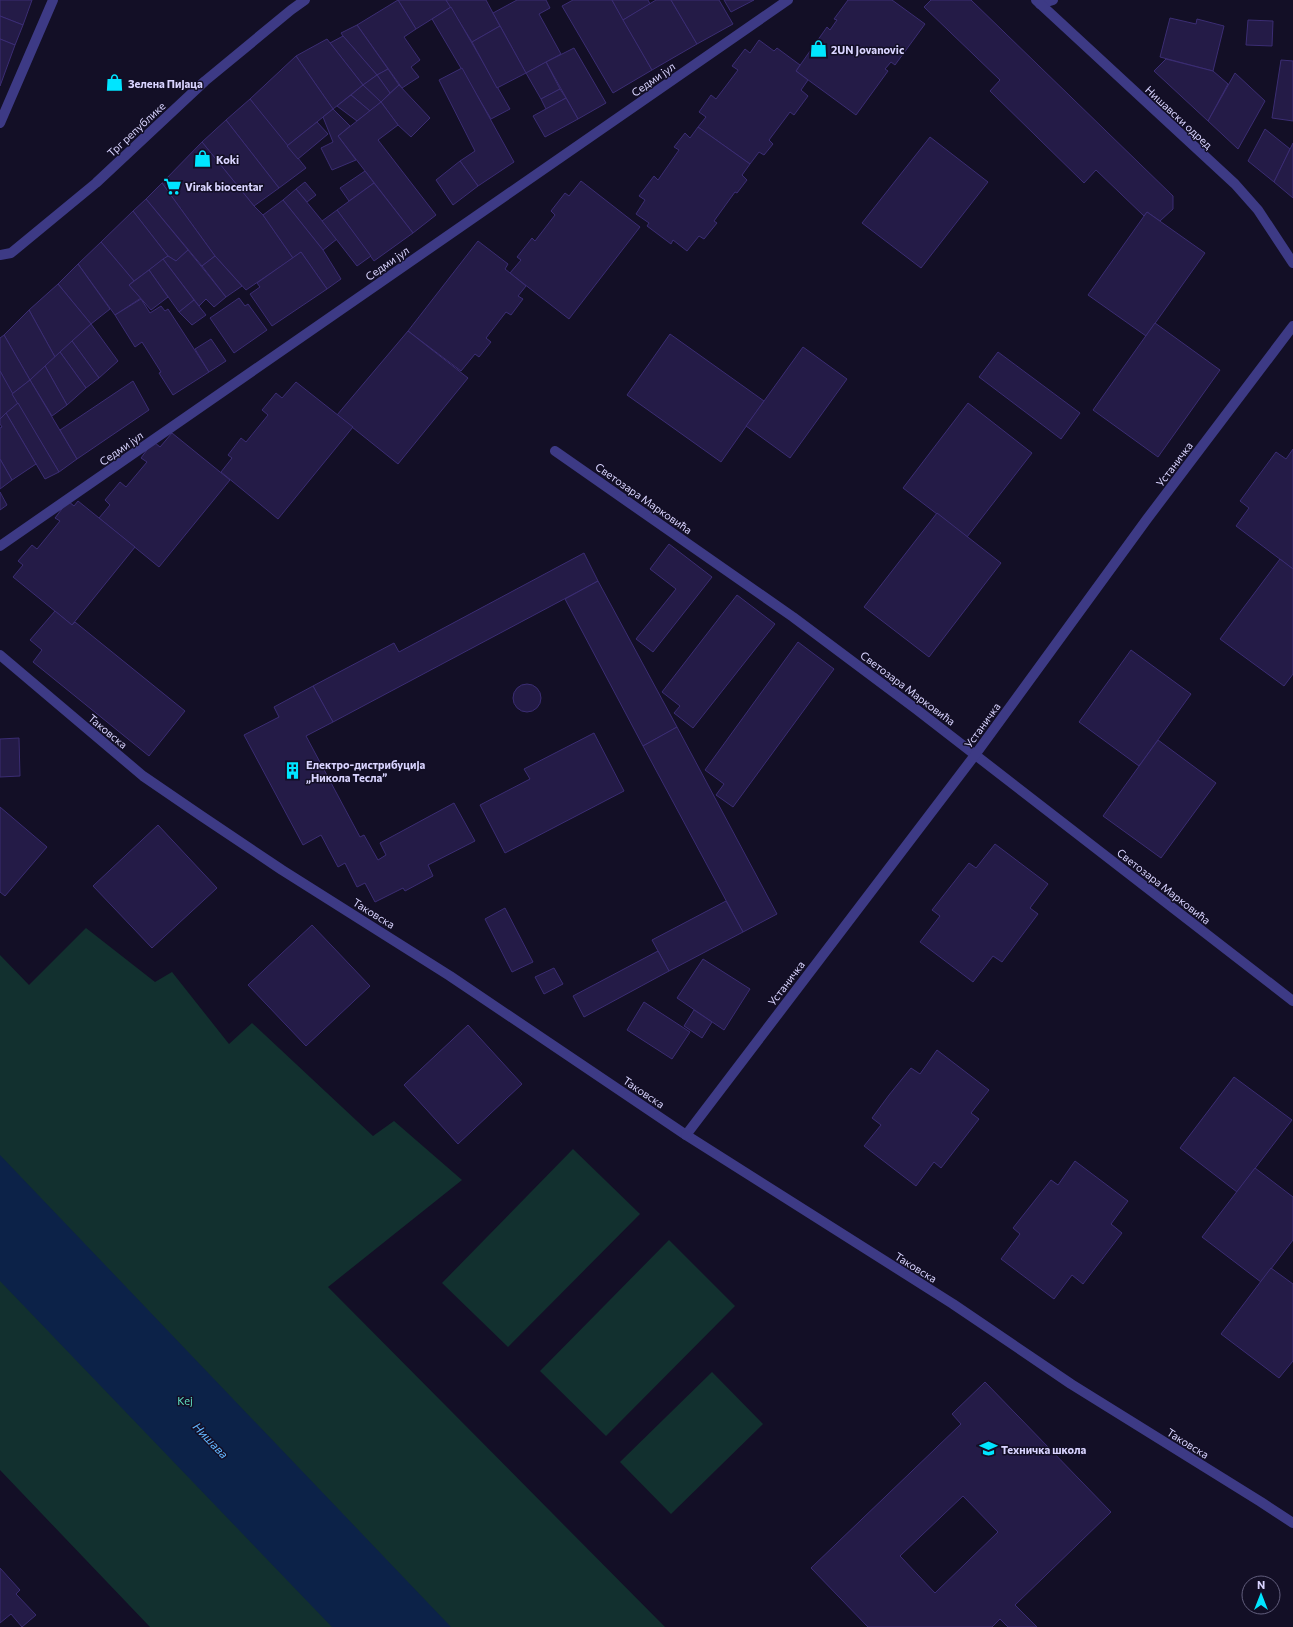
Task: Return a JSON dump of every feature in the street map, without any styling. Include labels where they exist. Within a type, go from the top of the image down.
[{"type":"street","points":[[0,123],[53,0]]},
{"type":"street","name":"Трг републике","points":[[0,255],[11,253],[96,183],[205,81],[305,0]]},
{"type":"street","name":"Седми јул","points":[[0,546],[788,0]]},
{"type":"street","points":[[1038,2],[1053,0]]},
{"type":"street","name":"Нишавски одред","points":[[1038,2],[1235,184],[1258,210],[1293,263]]},
{"type":"street","name":"Устаничка","points":[[686,1135],[975,754],[1147,519],[1293,326]]},
{"type":"street","name":"Светозара Марковића","points":[[555,451],[793,617],[975,754],[1293,1001]]},
{"type":"street","name":"Таковска","points":[[0,655],[143,776],[282,870],[450,976],[686,1135],[953,1304],[1071,1384],[1293,1523]]},
{"type":"green space","name":"Кеј","points":[[86,928],[155,982],[172,972],[229,1044],[252,1023],[373,1136],[394,1121],[462,1180],[328,1287],[665,1627],[150,1627],[0,1470],[0,955],[29,985]]},
{"type":"green space","points":[[573,1149],[640,1214],[508,1347],[442,1283]]},
{"type":"green space","points":[[669,1240],[735,1306],[606,1436],[540,1371]]},
{"type":"green space","points":[[712,1372],[763,1424],[671,1514],[620,1462]]},
{"type":"water","name":"Нишава","points":[[0,1155],[451,1627],[332,1627],[0,1281]]},
{"type":"building","points":[[0,0],[32,0],[23,25],[0,16]]},
{"type":"building","points":[[398,0],[446,0],[451,7],[416,29]]},
{"type":"building","points":[[398,0],[416,29],[404,37],[420,60],[411,67],[419,77],[402,88],[357,25]]},
{"type":"building","points":[[446,0],[486,0],[500,26],[472,42]]},
{"type":"building","points":[[517,0],[546,0],[550,8],[539,14],[561,54],[526,73],[493,13]]},
{"type":"building","points":[[573,0],[612,0],[652,70],[613,93],[562,6]]},
{"type":"building","points":[[612,0],[648,0],[650,4],[623,20]]},
{"type":"building","points":[[656,0],[671,0],[697,44],[652,70],[623,20]]},
{"type":"building","points":[[671,0],[719,0],[733,24],[697,44]]},
{"type":"building","points":[[724,0],[754,0],[731,12]]},
{"type":"building","points":[[848,0],[892,0],[925,24],[895,65],[891,62],[885,69],[888,71],[856,115],[796,71],[827,27],[830,30],[837,20],[834,19]]},
{"type":"building","points":[[931,0],[971,0],[1173,196],[1173,209],[1160,221],[1147,212],[1144,216],[1096,170],[1084,183],[990,91],[1000,80],[924,7]]},
{"type":"building","points":[[451,7],[510,109],[491,119],[432,19]]},
{"type":"building","points":[[0,16],[23,25],[15,45],[0,39]]},
{"type":"building","points":[[1170,18],[1196,24],[1197,19],[1224,26],[1213,71],[1160,57]]},
{"type":"building","points":[[1248,20],[1273,21],[1272,46],[1246,45]]},
{"type":"building","points":[[357,25],[388,69],[377,75],[341,33]]},
{"type":"building","points":[[500,26],[526,73],[497,88],[472,42]]},
{"type":"building","points":[[343,36],[377,75],[363,85],[330,43]]},
{"type":"building","points":[[0,39],[15,45],[0,86]]},
{"type":"building","points":[[327,39],[363,85],[333,109],[296,56]]},
{"type":"building","points":[[759,40],[774,51],[777,48],[800,65],[796,71],[808,80],[801,90],[808,96],[794,115],[790,112],[769,140],[773,144],[764,155],[759,152],[750,164],[698,127],[706,117],[699,112],[711,95],[716,99],[738,70],[732,66],[745,49],[750,53]]},
{"type":"building","points":[[574,48],[606,103],[578,119],[546,62]]},
{"type":"building","points":[[296,56],[333,109],[287,146],[250,99]]},
{"type":"building","points":[[1166,59],[1213,71],[1228,84],[1208,121],[1154,71]]},
{"type":"building","points":[[1281,60],[1293,61],[1293,121],[1272,118]]},
{"type":"building","points":[[546,62],[560,89],[541,99],[526,73]]},
{"type":"building","points":[[462,68],[514,162],[478,186],[460,161],[475,151],[439,80]]},
{"type":"building","points":[[388,69],[399,85],[390,93],[377,75]]},
{"type":"building","points":[[1235,73],[1265,101],[1238,149],[1208,121]]},
{"type":"building","points":[[377,75],[390,93],[381,102],[363,85]]},
{"type":"building","points":[[363,85],[381,102],[370,111],[351,95]]},
{"type":"building","points":[[399,85],[430,118],[411,137],[398,125],[381,102]]},
{"type":"building","points":[[560,89],[566,98],[546,109],[541,99]]},
{"type":"building","points":[[351,95],[370,111],[357,121],[337,106]]},
{"type":"building","points":[[566,98],[578,119],[545,137],[533,116]]},
{"type":"building","points":[[250,99],[306,168],[279,188],[226,120]]},
{"type":"building","points":[[381,102],[398,125],[378,140],[436,215],[413,233],[338,136]]},
{"type":"building","points":[[333,109],[350,126],[338,136],[356,160],[332,170],[321,148],[333,142],[323,117]]},
{"type":"building","points":[[226,120],[279,188],[254,206],[202,142]]},
{"type":"building","points":[[317,122],[328,134],[298,159],[287,146]]},
{"type":"building","points":[[698,127],[750,164],[742,175],[747,180],[737,193],[735,192],[714,221],[717,223],[704,239],[699,236],[687,251],[673,240],[671,244],[647,226],[649,223],[636,214],[645,200],[639,196],[654,176],[658,180],[679,150],[674,147],[685,133],[690,138]]},
{"type":"building","points":[[1265,129],[1290,149],[1274,182],[1248,161]]},
{"type":"building","points":[[930,137],[988,182],[921,268],[862,223]]},
{"type":"building","points":[[202,142],[263,215],[293,258],[246,290],[215,256],[162,183]]},
{"type":"building","points":[[1293,143],[1293,198],[1274,182]]},
{"type":"building","points":[[460,161],[478,186],[453,205],[436,180]]},
{"type":"building","points":[[365,171],[374,183],[349,201],[340,188]]},
{"type":"building","points":[[581,181],[640,227],[569,319],[510,273],[521,260],[517,257],[532,238],[535,241],[555,215],[551,211],[565,193],[569,196]]},
{"type":"building","points":[[305,182],[316,195],[307,202],[296,189]]},
{"type":"building","points":[[162,183],[215,256],[202,266],[146,199]]},
{"type":"building","points":[[374,183],[413,233],[374,261],[337,210]]},
{"type":"building","points":[[296,189],[337,239],[323,250],[283,200]]},
{"type":"building","points":[[146,199],[188,250],[176,261],[168,256],[133,211]]},
{"type":"building","points":[[283,200],[323,250],[341,279],[327,289],[301,252],[293,258],[263,215]]},
{"type":"building","points":[[337,210],[371,256],[357,266],[322,221]]},
{"type":"building","points":[[133,211],[168,256],[134,281],[101,242]]},
{"type":"building","points":[[1147,212],[1205,253],[1146,336],[1088,295]]},
{"type":"building","points":[[478,241],[508,264],[505,269],[526,286],[518,296],[523,299],[511,315],[506,312],[486,338],[491,342],[479,357],[475,354],[461,371],[408,331]]},
{"type":"building","points":[[101,242],[134,281],[129,285],[141,298],[115,315],[78,264]]},
{"type":"building","points":[[188,250],[226,297],[214,307],[206,299],[199,306],[163,259],[168,256],[176,261]]},
{"type":"building","points":[[301,252],[327,289],[272,326],[250,294],[260,287],[257,283]]},
{"type":"building","points":[[215,256],[242,286],[226,297],[202,266]]},
{"type":"building","points":[[163,259],[194,300],[179,312],[149,270]]},
{"type":"building","points":[[78,264],[110,309],[91,324],[58,284]]},
{"type":"building","points":[[149,270],[168,297],[151,310],[129,285]]},
{"type":"building","points":[[58,284],[91,324],[55,357],[29,310]]},
{"type":"building","points":[[239,298],[245,306],[248,304],[267,330],[234,353],[210,318]]},
{"type":"building","points":[[141,299],[150,313],[161,306],[165,311],[168,309],[209,372],[173,395],[159,373],[161,372],[142,342],[135,347],[115,315]]},
{"type":"building","points":[[194,300],[206,315],[192,325],[179,312]]},
{"type":"building","points":[[29,310],[55,357],[30,380],[4,335]]},
{"type":"building","points":[[1155,323],[1220,370],[1158,457],[1093,410]]},
{"type":"building","points":[[91,324],[118,361],[99,378],[72,341]]},
{"type":"building","points":[[408,331],[468,378],[398,464],[337,415]]},
{"type":"building","points":[[670,334],[764,401],[721,462],[627,395]]},
{"type":"building","points":[[4,335],[30,380],[12,394],[0,371],[0,338]]},
{"type":"building","points":[[211,339],[226,361],[209,372],[195,349]]},
{"type":"building","points":[[72,341],[99,378],[86,388],[60,352]]},
{"type":"building","points":[[803,347],[847,379],[790,458],[746,426]]},
{"type":"building","points":[[60,352],[86,388],[67,405],[45,366]]},
{"type":"building","points":[[998,352],[1080,413],[1061,439],[979,377]]},
{"type":"building","points":[[45,366],[67,405],[52,416],[30,380]]},
{"type":"building","points":[[0,371],[18,403],[0,419]]},
{"type":"building","points":[[30,380],[77,459],[59,472],[12,394]]},
{"type":"building","points":[[133,381],[149,410],[77,459],[60,430]]},
{"type":"building","points":[[296,382],[353,427],[278,519],[221,472],[232,458],[228,455],[241,438],[246,442],[268,415],[262,410],[276,393],[282,398]]},
{"type":"building","points":[[18,403],[59,472],[45,479],[6,413]]},
{"type":"building","points":[[968,403],[1032,453],[967,537],[903,488]]},
{"type":"building","points":[[6,413],[36,464],[12,480],[0,459],[0,428],[2,427],[0,424],[0,419]]},
{"type":"building","points":[[172,433],[230,480],[159,567],[99,518],[110,505],[105,500],[120,482],[126,487],[147,462],[141,458],[149,447],[154,442],[160,447]]},
{"type":"building","points":[[1293,449],[1293,569],[1236,526],[1249,508],[1240,501],[1276,452],[1286,459]]},
{"type":"building","points":[[0,459],[12,480],[0,489]]},
{"type":"building","points":[[0,492],[7,505],[0,510]]},
{"type":"building","points":[[68,501],[74,506],[78,501],[135,547],[72,625],[13,577],[23,565],[18,561],[32,545],[37,549],[60,521],[55,518]]},
{"type":"building","points":[[937,513],[1001,563],[929,657],[864,607]]},
{"type":"building","points":[[669,544],[712,577],[653,652],[636,639],[676,589],[650,569]]},
{"type":"building","points":[[584,553],[598,581],[333,722],[313,686],[394,643],[399,652]]},
{"type":"building","points":[[1280,559],[1293,569],[1293,674],[1284,686],[1220,639]]},
{"type":"building","points":[[598,581],[677,727],[643,746],[565,599]]},
{"type":"building","points":[[737,595],[775,624],[693,728],[674,713],[680,706],[662,692]]},
{"type":"building","points":[[55,611],[72,625],[75,622],[185,711],[149,756],[33,662],[42,650],[30,640]]},
{"type":"building","points":[[798,642],[834,669],[733,807],[716,795],[724,784],[705,770]]},
{"type":"building","points":[[1131,650],[1191,694],[1139,766],[1079,722]]},
{"type":"building","points":[[527,684],[537,688],[541,698],[537,708],[527,712],[517,708],[513,698],[517,688]]},
{"type":"building","name":"Електро-дистрибуција „Никола Тесла”","points":[[313,686],[333,722],[306,736],[360,837],[364,835],[378,860],[386,855],[380,843],[454,803],[475,841],[428,865],[433,876],[405,891],[403,888],[375,902],[365,883],[357,887],[345,863],[338,867],[321,835],[303,845],[244,735],[279,717],[274,707]]},
{"type":"building","points":[[677,727],[777,914],[743,932],[643,746]]},
{"type":"building","points":[[594,733],[624,791],[505,853],[480,805],[530,779],[524,769]]},
{"type":"building","points":[[19,738],[20,776],[0,777],[0,739]]},
{"type":"building","points":[[1158,740],[1216,783],[1161,858],[1103,816]]},
{"type":"building","points":[[0,807],[47,847],[5,896],[0,892]]},
{"type":"building","points":[[158,825],[217,888],[152,948],[93,886]]},
{"type":"building","points":[[995,844],[1048,884],[1030,908],[1038,914],[1002,962],[993,956],[973,982],[920,942],[940,916],[932,910],[969,863],[976,868]]},
{"type":"building","points":[[726,901],[743,932],[669,971],[652,940]]},
{"type":"building","points":[[505,908],[533,962],[512,972],[485,919]]},
{"type":"building","points":[[312,925],[370,986],[306,1046],[248,985]]},
{"type":"building","points":[[658,951],[669,971],[584,1017],[573,996]]},
{"type":"building","points":[[703,959],[750,989],[724,1030],[677,998]]},
{"type":"building","points":[[554,968],[563,984],[544,994],[535,977]]},
{"type":"building","points":[[644,1002],[690,1032],[672,1059],[627,1030]]},
{"type":"building","points":[[694,1010],[712,1022],[702,1038],[684,1026]]},
{"type":"building","points":[[468,1025],[522,1084],[458,1144],[404,1085]]},
{"type":"building","points":[[937,1050],[989,1090],[971,1113],[979,1119],[941,1168],[934,1162],[916,1186],[864,1146],[881,1125],[872,1118],[889,1095],[911,1068],[920,1074]]},
{"type":"building","points":[[1234,1077],[1292,1120],[1237,1192],[1180,1148]]},
{"type":"building","points":[[1075,1161],[1128,1201],[1111,1224],[1122,1233],[1083,1284],[1072,1275],[1054,1299],[1001,1259],[1020,1234],[1013,1228],[1051,1180],[1058,1185]]},
{"type":"building","points":[[1255,1168],[1293,1197],[1293,1240],[1261,1282],[1202,1237]]},
{"type":"building","points":[[1271,1268],[1293,1284],[1293,1361],[1279,1378],[1221,1334]]},
{"type":"building","points":[[985,1382],[1111,1512],[1015,1605],[1037,1627],[1008,1627],[1000,1619],[992,1627],[868,1627],[811,1568],[961,1424],[952,1414]],"holes":[[[963,1496],[998,1532],[935,1593],[900,1556]]]},
{"type":"building","points":[[0,1568],[20,1590],[16,1594],[36,1615],[22,1627],[11,1614],[0,1623]]},
{"type":"place","name":"2UN Jovanovic","points":[[818,49]]},
{"type":"place","name":"Зелена Пијаца","points":[[115,83]]},
{"type":"place","name":"Koki","points":[[203,159]]},
{"type":"place","name":"Virak biocentar","points":[[172,186]]},
{"type":"place","name":"Електро-дистрибуција „Никола Тесла”","points":[[293,770]]},
{"type":"place","name":"Техничка школа","points":[[988,1449]]}]
